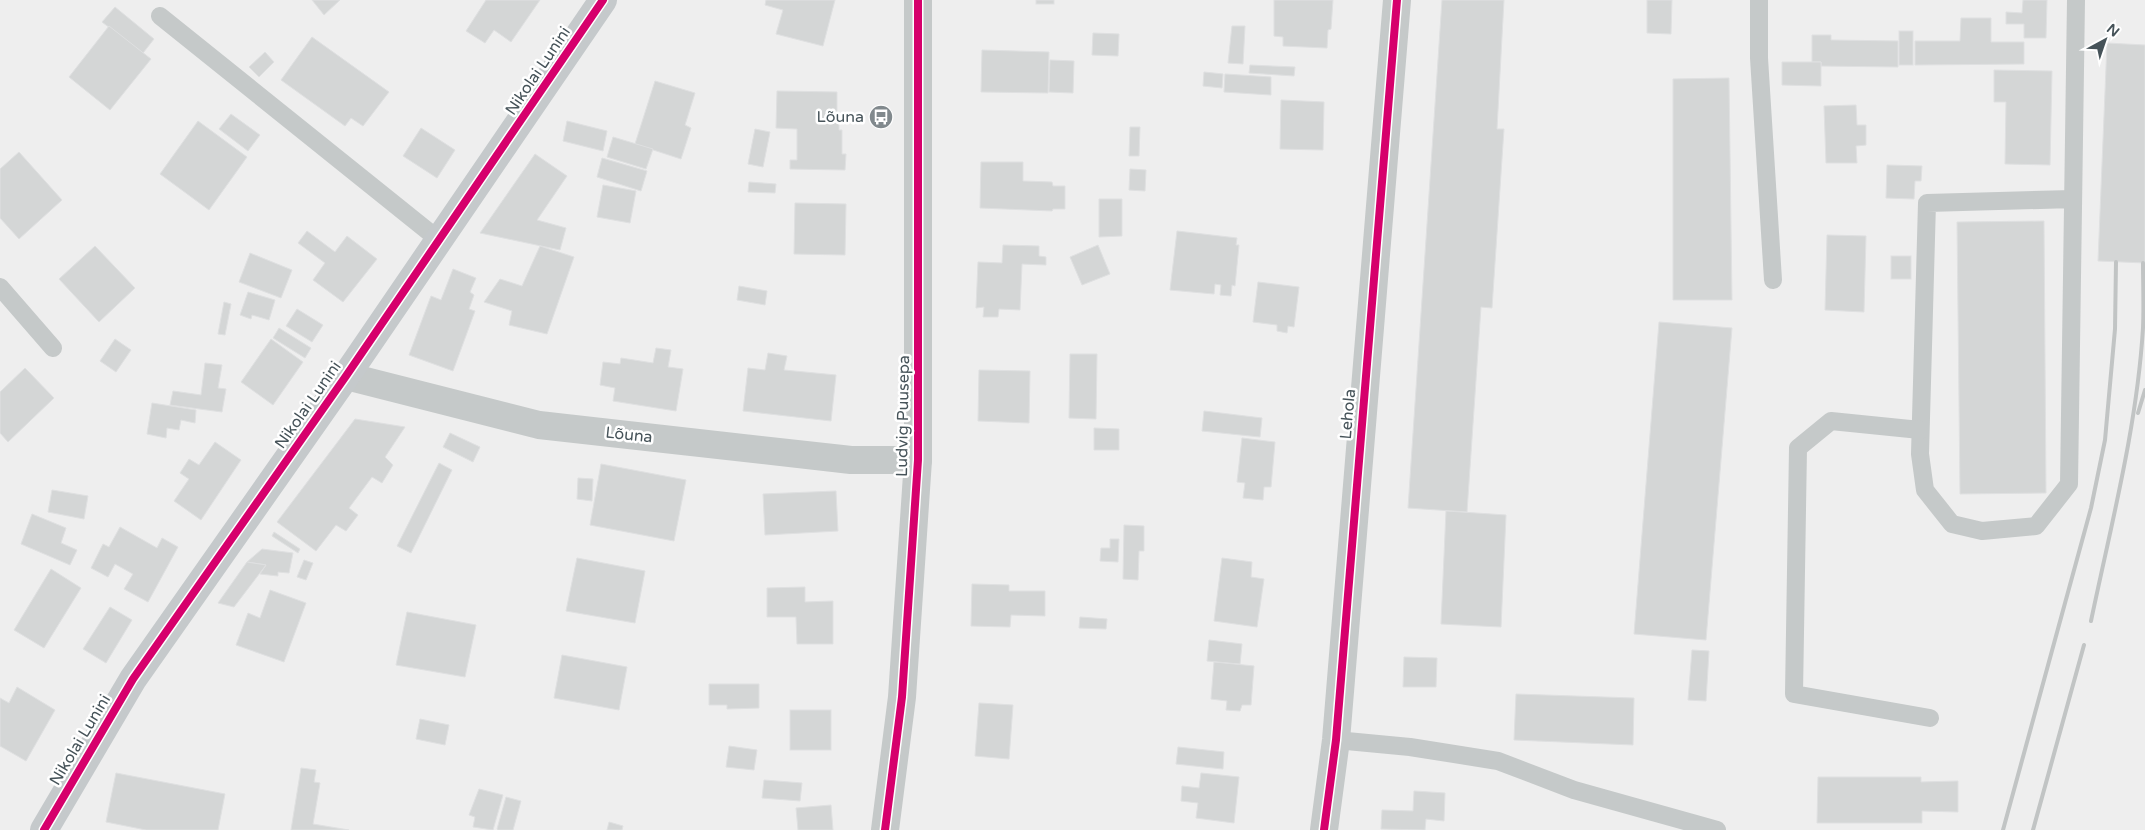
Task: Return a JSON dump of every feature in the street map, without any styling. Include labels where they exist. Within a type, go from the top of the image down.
[{"type":"street","name":"Nikolai Lunini","points":[[44,830],[133,679],[346,376],[603,0]]},
{"type":"street","name":"Ludvig Puusepa","points":[[885,830],[902,697],[918,460],[918,0]]},
{"type":"street","name":"Lehola","points":[[1324,830],[1336,740],[1397,0]]},
{"type":"street","name":"Lõuna","points":[[346,376],[540,425],[850,460],[918,460]]},
{"type":"lane","points":[[1760,0],[1760,58],[1773,280]]},
{"type":"lane","points":[[2073,199],[1927,203],[1920,454],[1925,490],[1952,524],[1982,531],[2036,526],[2070,484],[2076,0]]},
{"type":"lane","points":[[160,16],[439,240]]},
{"type":"lane","points":[[0,287],[53,348]]},
{"type":"lane","points":[[1920,430],[1831,421],[1798,448],[1794,694],[1930,718]]},
{"type":"lane","points":[[1336,740],[1410,747],[1498,761],[1574,790],[1717,830]]},
{"type":"building","points":[[312,0],[340,0],[324,15]]},
{"type":"building","points":[[486,0],[540,0],[511,42],[494,30],[485,43],[466,31]]},
{"type":"building","points":[[766,0],[835,0],[823,46],[776,34],[783,10],[765,5]]},
{"type":"building","points":[[1036,0],[1054,0],[1054,4],[1036,4]]},
{"type":"building","points":[[1274,0],[1333,0],[1331,29],[1328,30],[1327,48],[1283,46],[1283,37],[1274,36]]},
{"type":"building","points":[[1442,0],[1504,0],[1497,129],[1504,129],[1492,308],[1481,307],[1467,512],[1408,508]]},
{"type":"building","points":[[1647,0],[1672,0],[1671,34],[1647,33]]},
{"type":"building","points":[[2023,0],[2047,0],[2046,38],[2024,38],[2024,24],[2006,24],[2006,12],[2022,13]]},
{"type":"building","points":[[115,7],[154,39],[143,53],[102,22]]},
{"type":"building","points":[[1961,18],[1991,18],[1991,42],[2024,42],[2024,64],[1915,65],[1915,41],[1960,41]]},
{"type":"building","points":[[109,26],[151,59],[110,110],[69,77]]},
{"type":"building","points":[[1232,26],[1245,26],[1243,64],[1228,63]]},
{"type":"building","points":[[1899,31],[1913,31],[1913,65],[1899,65]]},
{"type":"building","points":[[1093,33],[1119,34],[1118,56],[1092,55]]},
{"type":"building","points":[[1812,35],[1831,35],[1831,40],[1898,41],[1898,67],[1821,66],[1821,62],[1812,62]]},
{"type":"building","points":[[312,37],[389,92],[363,126],[351,118],[345,126],[281,80]]},
{"type":"building","points":[[2107,43],[2145,45],[2145,263],[2098,261]]},
{"type":"building","points":[[982,50],[1049,52],[1048,93],[981,92]]},
{"type":"building","points":[[265,52],[274,62],[259,77],[249,67]]},
{"type":"building","points":[[1050,60],[1074,61],[1073,93],[1049,92]]},
{"type":"building","points":[[1782,62],[1821,62],[1821,86],[1782,85]]},
{"type":"building","points":[[1250,65],[1295,67],[1294,76],[1249,73]]},
{"type":"building","points":[[1994,70],[2052,71],[2050,165],[2005,164],[2006,102],[1994,102]]},
{"type":"building","points":[[1204,72],[1223,74],[1222,88],[1203,86]]},
{"type":"building","points":[[1225,74],[1271,77],[1271,95],[1224,92]]},
{"type":"building","points":[[1729,78],[1732,300],[1673,300],[1673,79]]},
{"type":"building","points":[[655,81],[695,93],[685,125],[691,128],[681,159],[635,144]]},
{"type":"building","points":[[777,91],[837,92],[837,115],[839,115],[839,130],[842,130],[842,154],[846,154],[845,170],[790,169],[790,160],[797,160],[797,129],[776,128]]},
{"type":"building","points":[[1281,100],[1324,102],[1323,150],[1280,149]]},
{"type":"building","points":[[1856,105],[1857,125],[1866,125],[1866,145],[1856,146],[1857,163],[1826,163],[1824,106]]},
{"type":"building","points":[[231,114],[260,135],[248,151],[219,129]]},
{"type":"building","points":[[198,121],[247,157],[209,210],[160,174]]},
{"type":"building","points":[[567,121],[607,131],[603,151],[563,141]]},
{"type":"building","points":[[1130,127],[1140,127],[1139,156],[1129,156]]},
{"type":"building","points":[[421,128],[455,150],[437,178],[403,156]]},
{"type":"building","points":[[755,129],[770,132],[763,167],[748,164]]},
{"type":"building","points":[[613,137],[653,149],[646,169],[607,157]]},
{"type":"building","points":[[19,152],[62,200],[19,239],[0,218],[0,169]]},
{"type":"building","points":[[535,154],[567,176],[537,220],[566,228],[560,250],[480,233]]},
{"type":"building","points":[[602,158],[647,171],[641,191],[597,177]]},
{"type":"building","points":[[981,162],[1023,162],[1023,181],[1052,182],[1053,186],[1065,186],[1065,209],[1053,209],[1052,211],[980,208]]},
{"type":"building","points":[[1887,165],[1922,166],[1921,181],[1915,181],[1914,199],[1886,198]]},
{"type":"building","points":[[1130,169],[1146,170],[1145,191],[1129,190]]},
{"type":"building","points":[[749,182],[776,184],[775,193],[748,192]]},
{"type":"building","points":[[603,185],[636,191],[630,223],[597,217]]},
{"type":"building","points":[[1099,199],[1122,199],[1122,236],[1099,237]]},
{"type":"building","points":[[795,203],[846,204],[845,255],[794,254]]},
{"type":"building","points":[[2044,221],[2046,493],[1960,494],[1957,222]]},
{"type":"building","points":[[307,231],[335,252],[347,236],[377,259],[343,302],[313,280],[325,263],[298,243]]},
{"type":"building","points":[[1177,231],[1237,238],[1236,245],[1239,245],[1235,286],[1232,285],[1231,296],[1220,295],[1221,285],[1215,284],[1214,294],[1170,290]]},
{"type":"building","points":[[1827,235],[1866,236],[1864,312],[1825,310]]},
{"type":"building","points":[[1003,245],[1039,246],[1039,256],[1046,257],[1046,265],[1022,264],[1020,310],[999,309],[998,317],[983,317],[984,307],[976,308],[978,262],[1002,263]]},
{"type":"building","points":[[1098,245],[1110,274],[1082,285],[1070,257]]},
{"type":"building","points":[[95,246],[135,288],[99,322],[59,279]]},
{"type":"building","points":[[540,246],[574,257],[547,334],[509,325],[512,311],[484,302],[500,279],[522,286]]},
{"type":"building","points":[[250,253],[292,270],[281,298],[239,282]]},
{"type":"building","points":[[1891,256],[1911,256],[1911,279],[1891,279]]},
{"type":"building","points":[[453,269],[476,278],[470,292],[474,295],[469,309],[475,311],[453,371],[409,355],[431,296],[441,300]]},
{"type":"building","points":[[1258,282],[1299,287],[1294,327],[1288,326],[1287,333],[1277,331],[1277,325],[1253,322]]},
{"type":"building","points":[[739,286],[767,291],[765,305],[737,300]]},
{"type":"building","points":[[248,292],[275,300],[269,320],[252,315],[251,319],[240,315]]},
{"type":"building","points":[[224,302],[231,304],[225,335],[218,334]]},
{"type":"building","points":[[297,309],[323,325],[312,342],[286,326]]},
{"type":"building","points":[[1659,322],[1732,328],[1706,640],[1634,634]]},
{"type":"building","points":[[279,328],[311,348],[305,358],[273,338]]},
{"type":"building","points":[[115,339],[131,350],[116,372],[100,361]]},
{"type":"building","points":[[271,339],[303,362],[273,405],[241,382]]},
{"type":"building","points":[[656,348],[671,350],[668,367],[683,369],[676,411],[613,401],[615,388],[600,385],[603,362],[620,364],[621,358],[653,363]]},
{"type":"building","points":[[768,353],[787,356],[784,370],[836,375],[831,421],[743,411],[748,368],[765,370]]},
{"type":"building","points":[[1070,354],[1097,354],[1096,419],[1069,418]]},
{"type":"building","points":[[205,363],[222,365],[218,388],[226,389],[222,412],[170,405],[173,391],[201,395]]},
{"type":"building","points":[[25,368],[54,398],[8,442],[0,433],[0,392]]},
{"type":"building","points":[[979,370],[1030,371],[1029,423],[978,421]]},
{"type":"building","points":[[152,403],[196,410],[195,423],[181,420],[179,430],[167,428],[166,438],[147,434]]},
{"type":"building","points":[[1204,411],[1262,418],[1260,437],[1202,431]]},
{"type":"building","points":[[355,419],[405,427],[385,457],[393,465],[382,483],[372,477],[349,508],[358,515],[346,531],[336,525],[316,551],[277,522]]},
{"type":"building","points":[[1094,428],[1119,429],[1119,450],[1094,450]]},
{"type":"building","points":[[450,433],[480,447],[473,462],[443,447]]},
{"type":"building","points":[[1242,438],[1275,442],[1271,487],[1264,487],[1263,500],[1243,498],[1245,483],[1237,482]]},
{"type":"building","points":[[215,442],[241,460],[201,520],[174,501],[189,479],[180,473],[189,459],[199,465]]},
{"type":"building","points":[[439,463],[452,470],[411,553],[397,546]]},
{"type":"building","points":[[601,464],[686,480],[674,541],[590,525]]},
{"type":"building","points":[[578,478],[593,479],[592,501],[577,499]]},
{"type":"building","points":[[52,490],[88,496],[84,519],[48,512]]},
{"type":"building","points":[[836,491],[838,531],[765,535],[763,494]]},
{"type":"building","points":[[1446,511],[1506,515],[1501,627],[1441,624]]},
{"type":"building","points":[[32,514],[66,528],[61,543],[77,550],[70,565],[21,544]]},
{"type":"building","points":[[1124,525],[1144,526],[1144,551],[1139,551],[1138,580],[1123,579]]},
{"type":"building","points":[[120,527],[157,548],[162,538],[178,547],[148,602],[124,589],[133,574],[115,564],[108,577],[91,568],[103,544],[109,547]]},
{"type":"building","points":[[274,532],[300,549],[298,553],[272,536]]},
{"type":"building","points":[[1110,539],[1119,539],[1118,562],[1100,561],[1101,548],[1110,548]]},
{"type":"building","points":[[262,549],[293,553],[289,573],[278,572],[278,576],[260,574],[266,565],[247,562]]},
{"type":"building","points":[[577,558],[645,571],[635,623],[566,611]]},
{"type":"building","points":[[1222,558],[1252,562],[1251,577],[1264,579],[1257,627],[1214,621]]},
{"type":"building","points":[[304,560],[313,563],[306,580],[297,577]]},
{"type":"building","points":[[247,562],[266,565],[234,607],[218,603]]},
{"type":"building","points":[[51,569],[81,588],[44,648],[14,630]]},
{"type":"building","points":[[972,584],[1009,585],[1009,591],[1045,591],[1045,616],[1011,615],[1010,627],[971,626]]},
{"type":"building","points":[[805,587],[805,602],[833,601],[833,644],[797,644],[796,617],[767,617],[767,588]]},
{"type":"building","points":[[270,590],[306,603],[284,662],[236,645],[248,613],[260,618]]},
{"type":"building","points":[[110,607],[132,620],[106,663],[83,649]]},
{"type":"building","points":[[407,612],[476,625],[465,677],[396,665]]},
{"type":"building","points":[[1080,617],[1107,619],[1106,629],[1079,628]]},
{"type":"building","points":[[1209,640],[1242,644],[1240,664],[1207,661]]},
{"type":"building","points":[[1692,650],[1709,651],[1706,701],[1688,700]]},
{"type":"building","points":[[562,655],[627,667],[619,710],[554,698]]},
{"type":"building","points":[[1404,657],[1437,658],[1436,687],[1403,687]]},
{"type":"building","points":[[1214,662],[1254,666],[1251,705],[1242,705],[1240,711],[1226,710],[1227,701],[1211,699]]},
{"type":"building","points":[[709,684],[759,684],[759,708],[727,709],[727,705],[709,705]]},
{"type":"building","points":[[17,687],[55,710],[26,761],[0,746],[0,698],[9,703]]},
{"type":"building","points":[[1516,694],[1634,698],[1633,745],[1514,740]]},
{"type":"building","points":[[979,703],[1013,705],[1009,759],[975,756]]},
{"type":"building","points":[[790,710],[831,710],[831,750],[790,750]]},
{"type":"building","points":[[420,719],[449,725],[445,745],[416,739]]},
{"type":"building","points":[[729,746],[757,750],[754,770],[726,767]]},
{"type":"building","points":[[1178,747],[1224,752],[1223,769],[1176,764]]},
{"type":"building","points":[[301,768],[316,770],[314,782],[320,783],[313,824],[349,830],[291,830]]},
{"type":"building","points":[[116,773],[225,794],[218,830],[146,830],[106,822]]},
{"type":"building","points":[[1201,773],[1239,777],[1234,823],[1196,818],[1198,803],[1181,801],[1182,786],[1199,788]]},
{"type":"building","points":[[1818,777],[1921,777],[1921,782],[1958,781],[1958,812],[1922,811],[1922,823],[1817,823]]},
{"type":"building","points":[[764,780],[802,783],[800,801],[762,798]]},
{"type":"building","points":[[479,789],[503,795],[493,830],[473,827],[475,817],[469,815]]},
{"type":"building","points":[[1414,791],[1445,793],[1444,821],[1426,819],[1425,830],[1381,829],[1382,810],[1413,811]]},
{"type":"building","points":[[506,797],[521,801],[513,830],[498,830],[497,829]]},
{"type":"building","points":[[831,805],[833,830],[798,830],[796,808]]},
{"type":"building","points":[[609,822],[623,826],[622,830],[607,830]]},
{"type":"railway","points":[[2003,830],[2091,508],[2105,440],[2115,329],[2116,262]]},
{"type":"railway","points":[[2091,621],[2122,476],[2135,402],[2143,328],[2143,263]]},
{"type":"railway","points":[[2138,413],[2145,390]]},
{"type":"railway","points":[[2033,830],[2084,645]]},
{"type":"cycle path","points":[[44,830],[133,679],[346,376],[603,0]]},
{"type":"cycle path","points":[[885,830],[902,697],[918,460],[918,0]]},
{"type":"cycle path","points":[[1324,830],[1336,740],[1397,0]]},
{"type":"place","name":"Lõuna","points":[[881,117]]}]
